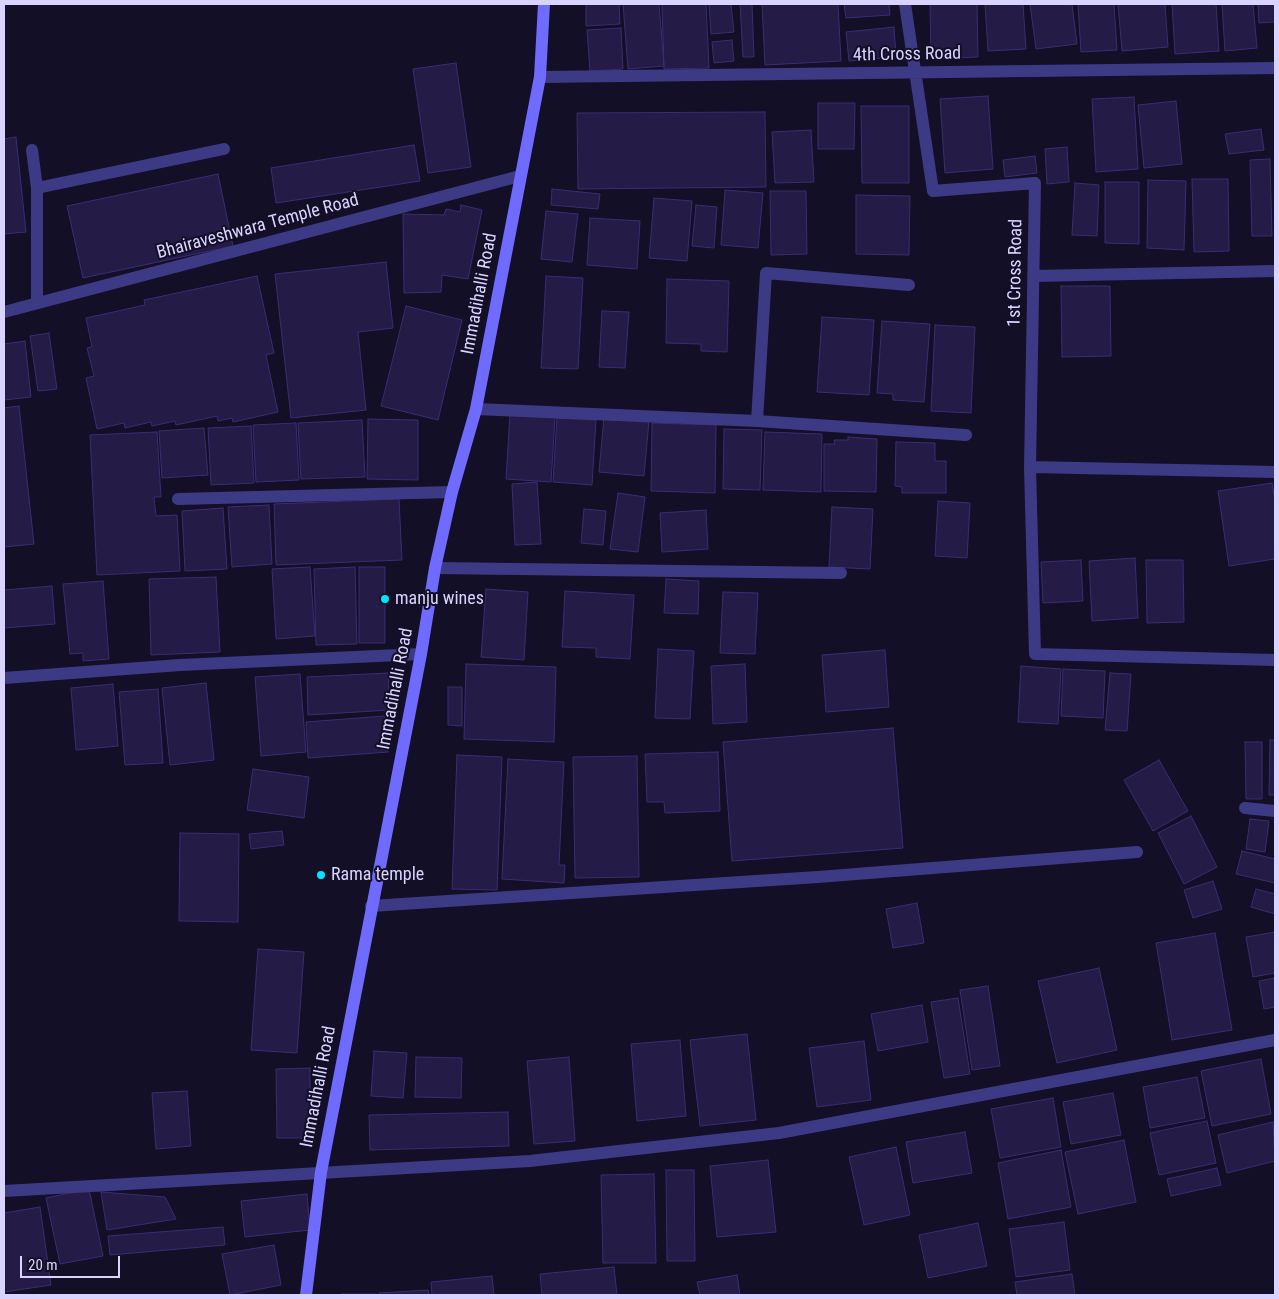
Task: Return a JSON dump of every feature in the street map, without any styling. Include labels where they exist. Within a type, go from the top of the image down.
[{"type":"street","name":"Immadihalli Road","points":[[306,1295],[321,1172],[421,654],[435,568],[452,492],[476,409],[540,77],[544,4]]},
{"type":"street","name":"1st Cross Road","points":[[905,4],[933,191],[1035,183],[1030,467],[1035,654],[1275,660]]},
{"type":"street","name":"4th Cross Road","points":[[540,77],[1275,68]]},
{"type":"street","points":[[37,188],[224,149]]},
{"type":"street","points":[[32,150],[37,188],[37,303]]},
{"type":"street","name":"Bhairaveshwara Temple Road","points":[[4,312],[520,176]]},
{"type":"street","points":[[1034,276],[1275,271]]},
{"type":"street","points":[[757,421],[766,273],[910,285]]},
{"type":"street","points":[[476,409],[757,421],[966,435]]},
{"type":"street","points":[[1030,467],[1275,472]]},
{"type":"street","points":[[178,499],[452,492]]},
{"type":"street","points":[[435,568],[841,573]]},
{"type":"street","points":[[4,678],[180,664],[421,654]]},
{"type":"street","points":[[1245,808],[1275,811]]},
{"type":"street","points":[[371,906],[818,877],[1136,852]]},
{"type":"street","points":[[4,1191],[530,1160],[779,1133],[1275,1040]]},
{"type":"building","points":[[586,4],[619,4],[620,24],[586,26]]},
{"type":"building","points":[[623,4],[659,4],[664,66],[628,69]]},
{"type":"building","points":[[662,4],[706,4],[709,68],[664,69]]},
{"type":"building","points":[[709,4],[731,4],[734,32],[711,34]]},
{"type":"building","points":[[740,4],[752,4],[754,57],[743,57]]},
{"type":"building","points":[[762,4],[838,4],[841,61],[765,65]]},
{"type":"building","points":[[844,4],[889,4],[890,15],[846,18]]},
{"type":"building","points":[[930,4],[977,4],[978,57],[931,59]]},
{"type":"building","points":[[985,4],[1023,4],[1026,49],[988,51]]},
{"type":"building","points":[[1030,4],[1072,4],[1077,44],[1036,49]]},
{"type":"building","points":[[1078,4],[1114,4],[1117,50],[1081,52]]},
{"type":"building","points":[[1118,4],[1165,4],[1168,47],[1122,51]]},
{"type":"building","points":[[1172,4],[1216,4],[1219,51],[1175,54]]},
{"type":"building","points":[[1222,4],[1253,4],[1257,48],[1225,51]]},
{"type":"building","points":[[1258,4],[1275,4],[1275,22],[1259,23]]},
{"type":"building","points":[[894,27],[896,57],[849,61],[846,32]]},
{"type":"building","points":[[621,28],[623,69],[590,71],[587,30]]},
{"type":"building","points":[[732,40],[734,61],[714,63],[712,42]]},
{"type":"building","points":[[456,63],[471,167],[428,173],[413,69]]},
{"type":"building","points":[[988,96],[993,169],[945,173],[940,99]]},
{"type":"building","points":[[1134,97],[1138,169],[1096,172],[1092,99]]},
{"type":"building","points":[[1176,101],[1182,164],[1144,168],[1138,105]]},
{"type":"building","points":[[818,103],[855,103],[854,149],[818,149]]},
{"type":"building","points":[[861,106],[909,106],[909,183],[862,183]]},
{"type":"building","points":[[765,112],[766,187],[578,189],[577,113]]},
{"type":"building","points":[[1261,129],[1264,150],[1229,154],[1225,134]]},
{"type":"building","points":[[811,130],[814,182],[775,183],[772,132]]},
{"type":"building","points":[[16,137],[26,232],[4,234],[4,139]]},
{"type":"building","points":[[414,145],[420,181],[276,203],[271,168]]},
{"type":"building","points":[[1067,147],[1069,182],[1047,184],[1045,149]]},
{"type":"building","points":[[1035,156],[1037,173],[1005,177],[1003,160]]},
{"type":"building","points":[[1270,159],[1272,236],[1252,236],[1250,160]]},
{"type":"building","points":[[218,174],[233,246],[83,278],[67,206]]},
{"type":"building","points":[[1192,179],[1228,179],[1229,251],[1194,252]]},
{"type":"building","points":[[1148,180],[1186,181],[1184,250],[1147,248]]},
{"type":"building","points":[[1105,182],[1139,182],[1139,244],[1105,243]]},
{"type":"building","points":[[1075,183],[1099,185],[1097,236],[1072,235]]},
{"type":"building","points":[[552,189],[600,194],[598,209],[551,205]]},
{"type":"building","points":[[725,190],[763,193],[758,248],[721,245]]},
{"type":"building","points":[[770,191],[806,191],[807,254],[771,255]]},
{"type":"building","points":[[856,195],[910,196],[909,255],[856,254]]},
{"type":"building","points":[[654,198],[692,201],[687,261],[649,258]]},
{"type":"building","points":[[461,205],[482,210],[468,279],[442,275],[441,292],[404,293],[403,214],[444,215],[446,209],[460,212]]},
{"type":"building","points":[[696,205],[717,207],[714,248],[692,246]]},
{"type":"building","points":[[546,211],[578,214],[572,262],[541,259]]},
{"type":"building","points":[[590,218],[640,221],[637,269],[587,265]]},
{"type":"building","points":[[386,262],[393,328],[358,332],[366,410],[291,418],[275,274]]},
{"type":"building","points":[[257,276],[274,353],[266,355],[278,412],[233,422],[232,418],[218,421],[217,416],[176,425],[175,421],[152,426],[151,422],[125,428],[124,423],[97,429],[86,378],[94,376],[87,348],[92,347],[86,318],[145,305],[144,300]]},
{"type":"building","points":[[546,276],[583,278],[578,369],[541,368]]},
{"type":"building","points":[[667,279],[729,281],[727,352],[701,351],[701,344],[666,343]]},
{"type":"building","points":[[1061,286],[1110,286],[1111,356],[1062,357]]},
{"type":"building","points":[[406,306],[462,320],[438,420],[381,406]]},
{"type":"building","points":[[602,311],[629,312],[625,368],[599,367]]},
{"type":"building","points":[[822,317],[874,320],[869,395],[817,392]]},
{"type":"building","points":[[882,321],[930,324],[924,402],[893,400],[893,394],[877,393]]},
{"type":"building","points":[[935,325],[975,327],[971,413],[931,411]]},
{"type":"building","points":[[49,333],[57,389],[38,391],[30,336]]},
{"type":"building","points":[[25,341],[31,397],[4,400],[4,344]]},
{"type":"building","points":[[19,406],[34,544],[4,547],[4,408]]},
{"type":"building","points":[[510,414],[555,417],[551,482],[506,479]]},
{"type":"building","points":[[604,417],[649,421],[644,476],[599,472]]},
{"type":"building","points":[[557,418],[596,420],[592,485],[553,482]]},
{"type":"building","points":[[368,419],[418,420],[418,480],[367,479]]},
{"type":"building","points":[[362,420],[365,477],[301,479],[298,423]]},
{"type":"building","points":[[296,423],[299,480],[256,482],[253,425]]},
{"type":"building","points":[[652,423],[716,425],[715,493],[651,491]]},
{"type":"building","points":[[251,426],[254,483],[211,485],[208,428]]},
{"type":"building","points":[[204,428],[208,475],[162,478],[159,431]]},
{"type":"building","points":[[724,429],[762,430],[760,490],[723,489]]},
{"type":"building","points":[[157,432],[161,497],[154,497],[156,516],[177,515],[180,571],[97,575],[90,435]]},
{"type":"building","points":[[765,432],[822,434],[821,492],[763,490]]},
{"type":"building","points":[[848,437],[877,439],[876,492],[824,491],[824,444],[835,444],[834,440],[848,440]]},
{"type":"building","points":[[896,442],[935,443],[935,461],[946,461],[946,493],[902,493],[902,487],[895,486]]},
{"type":"building","points":[[537,482],[541,544],[515,545],[512,484]]},
{"type":"building","points":[[1272,483],[1275,501],[1275,559],[1229,566],[1218,491]]},
{"type":"building","points":[[618,493],[645,497],[638,552],[610,549]]},
{"type":"building","points":[[399,499],[402,560],[276,565],[274,504]]},
{"type":"building","points":[[938,501],[970,503],[967,558],[935,556]]},
{"type":"building","points":[[269,505],[272,564],[232,567],[228,507]]},
{"type":"building","points":[[832,507],[873,509],[870,569],[829,567]]},
{"type":"building","points":[[223,508],[227,569],[185,571],[182,511]]},
{"type":"building","points":[[584,509],[606,511],[603,545],[581,543]]},
{"type":"building","points":[[706,510],[708,549],[662,552],[660,513]]},
{"type":"building","points":[[1135,558],[1138,618],[1092,621],[1089,561]]},
{"type":"building","points":[[1081,560],[1083,601],[1043,603],[1041,562]]},
{"type":"building","points":[[1146,560],[1183,560],[1184,622],[1147,623]]},
{"type":"building","points":[[310,567],[315,636],[276,639],[272,569]]},
{"type":"building","points":[[355,567],[357,644],[316,645],[314,569]]},
{"type":"building","points":[[359,567],[385,567],[385,643],[359,643]]},
{"type":"building","points":[[216,577],[220,652],[151,655],[149,579]]},
{"type":"building","points":[[666,579],[699,581],[698,614],[664,613]]},
{"type":"building","points":[[103,581],[109,659],[83,661],[83,653],[70,654],[63,584]]},
{"type":"building","points":[[52,586],[55,624],[4,628],[4,590]]},
{"type":"building","points":[[486,589],[528,592],[524,660],[481,657]]},
{"type":"building","points":[[565,591],[634,595],[630,659],[596,657],[596,648],[562,647]]},
{"type":"building","points":[[723,592],[758,593],[755,654],[720,653]]},
{"type":"building","points":[[658,649],[694,651],[690,719],[655,718]]},
{"type":"building","points":[[885,650],[889,707],[826,712],[822,655]]},
{"type":"building","points":[[466,664],[556,667],[554,742],[464,739]]},
{"type":"building","points":[[745,664],[747,722],[713,724],[711,666]]},
{"type":"building","points":[[1021,666],[1061,669],[1058,724],[1018,722]]},
{"type":"building","points":[[1063,669],[1105,671],[1103,718],[1061,716]]},
{"type":"building","points":[[388,673],[390,710],[308,715],[307,677]]},
{"type":"building","points":[[1110,673],[1131,674],[1127,731],[1105,730]]},
{"type":"building","points":[[300,674],[306,752],[261,756],[255,677]]},
{"type":"building","points":[[206,683],[214,760],[170,765],[162,688]]},
{"type":"building","points":[[113,684],[118,746],[76,750],[71,688]]},
{"type":"building","points":[[448,687],[462,687],[462,726],[448,725]]},
{"type":"building","points":[[158,689],[163,763],[125,765],[119,692]]},
{"type":"building","points":[[385,716],[388,752],[308,758],[306,722]]},
{"type":"building","points":[[893,728],[903,848],[732,861],[723,742]]},
{"type":"building","points":[[1270,740],[1275,740],[1275,795],[1269,795]]},
{"type":"building","points":[[1245,742],[1262,742],[1262,799],[1246,799]]},
{"type":"building","points":[[718,752],[720,811],[665,813],[664,802],[647,802],[645,754]]},
{"type":"building","points":[[457,755],[502,757],[497,890],[452,889]]},
{"type":"building","points":[[637,756],[639,877],[575,878],[573,757]]},
{"type":"building","points":[[508,759],[564,762],[559,865],[565,865],[564,883],[502,879]]},
{"type":"building","points":[[1159,760],[1188,811],[1153,831],[1124,780]]},
{"type":"building","points":[[253,769],[309,777],[304,818],[247,810]]},
{"type":"building","points":[[1191,816],[1217,867],[1184,884],[1158,833]]},
{"type":"building","points":[[1250,819],[1269,821],[1265,852],[1246,849]]},
{"type":"building","points":[[282,831],[284,845],[251,849],[249,834]]},
{"type":"building","points":[[180,833],[239,834],[238,922],[179,921]]},
{"type":"building","points":[[1242,851],[1275,859],[1275,883],[1236,874]]},
{"type":"building","points":[[1213,881],[1222,909],[1193,918],[1184,890]]},
{"type":"building","points":[[1256,889],[1275,894],[1275,914],[1251,907]]},
{"type":"building","points":[[917,903],[924,943],[893,948],[886,909]]},
{"type":"building","points":[[1275,932],[1275,973],[1253,977],[1246,937]]},
{"type":"building","points":[[1215,933],[1232,1030],[1172,1040],[1156,943]]},
{"type":"building","points":[[258,949],[304,952],[297,1053],[251,1050]]},
{"type":"building","points":[[1099,968],[1117,1050],[1057,1063],[1038,981]]},
{"type":"building","points":[[1275,978],[1275,1007],[1264,1009],[1259,981]]},
{"type":"building","points":[[988,986],[1000,1066],[972,1070],[960,990]]},
{"type":"building","points":[[958,998],[970,1074],[944,1078],[931,1002]]},
{"type":"building","points":[[922,1005],[928,1042],[878,1051],[871,1014]]},
{"type":"building","points":[[747,1034],[756,1120],[700,1126],[690,1040]]},
{"type":"building","points":[[680,1040],[686,1116],[637,1121],[631,1044]]},
{"type":"building","points":[[864,1041],[871,1100],[817,1107],[809,1048]]},
{"type":"building","points":[[374,1051],[407,1053],[403,1098],[371,1096]]},
{"type":"building","points":[[416,1057],[462,1058],[461,1098],[415,1097]]},
{"type":"building","points":[[569,1057],[575,1141],[534,1144],[527,1061]]},
{"type":"building","points":[[1261,1059],[1271,1114],[1212,1126],[1201,1071]]},
{"type":"building","points":[[310,1068],[310,1138],[277,1138],[276,1069]]},
{"type":"building","points":[[1197,1077],[1205,1118],[1150,1128],[1143,1087]]},
{"type":"building","points":[[187,1091],[191,1146],[156,1149],[152,1093]]},
{"type":"building","points":[[1113,1093],[1121,1135],[1071,1144],[1063,1102]]},
{"type":"building","points":[[1053,1098],[1061,1147],[1000,1158],[991,1109]]},
{"type":"building","points":[[508,1112],[509,1146],[370,1150],[369,1115]]},
{"type":"building","points":[[1207,1121],[1216,1163],[1159,1175],[1150,1133]]},
{"type":"building","points":[[1273,1122],[1275,1161],[1227,1173],[1218,1135]]},
{"type":"building","points":[[965,1132],[972,1173],[913,1183],[906,1142]]},
{"type":"building","points":[[1124,1140],[1136,1202],[1078,1214],[1065,1152]]},
{"type":"building","points":[[896,1147],[910,1215],[864,1225],[849,1157]]},
{"type":"building","points":[[1061,1150],[1071,1207],[1008,1219],[998,1163]]},
{"type":"building","points":[[768,1160],[776,1232],[717,1237],[710,1166]]},
{"type":"building","points":[[1217,1168],[1221,1185],[1171,1196],[1167,1179]]},
{"type":"building","points":[[666,1170],[694,1170],[695,1261],[667,1261]]},
{"type":"building","points":[[654,1174],[656,1263],[603,1263],[601,1175]]},
{"type":"building","points":[[89,1189],[103,1256],[60,1264],[46,1198]]},
{"type":"building","points":[[101,1192],[165,1197],[176,1219],[107,1230]]},
{"type":"building","points":[[307,1194],[310,1230],[245,1237],[241,1201]]},
{"type":"building","points":[[40,1207],[51,1285],[4,1292],[4,1213]]},
{"type":"building","points":[[1064,1222],[1070,1270],[1016,1277],[1009,1229]]},
{"type":"building","points":[[978,1223],[987,1266],[928,1278],[919,1235]]},
{"type":"building","points":[[223,1227],[225,1245],[110,1255],[108,1236]]},
{"type":"building","points":[[274,1245],[281,1285],[230,1295],[222,1254]]},
{"type":"building","points":[[614,1267],[617,1295],[542,1295],[540,1274]]},
{"type":"building","points":[[1072,1274],[1075,1295],[1017,1295],[1015,1282]]},
{"type":"building","points":[[737,1275],[740,1295],[700,1295],[697,1282]]},
{"type":"building","points":[[492,1276],[494,1295],[432,1295],[431,1282]]},
{"type":"building","points":[[428,1290],[429,1295],[380,1295],[379,1293]]},
{"type":"building","points":[[377,1294],[377,1295],[342,1295]]},
{"type":"place","name":"manju wines","points":[[385,599]]},
{"type":"place","name":"Rama temple","points":[[321,875]]}]
